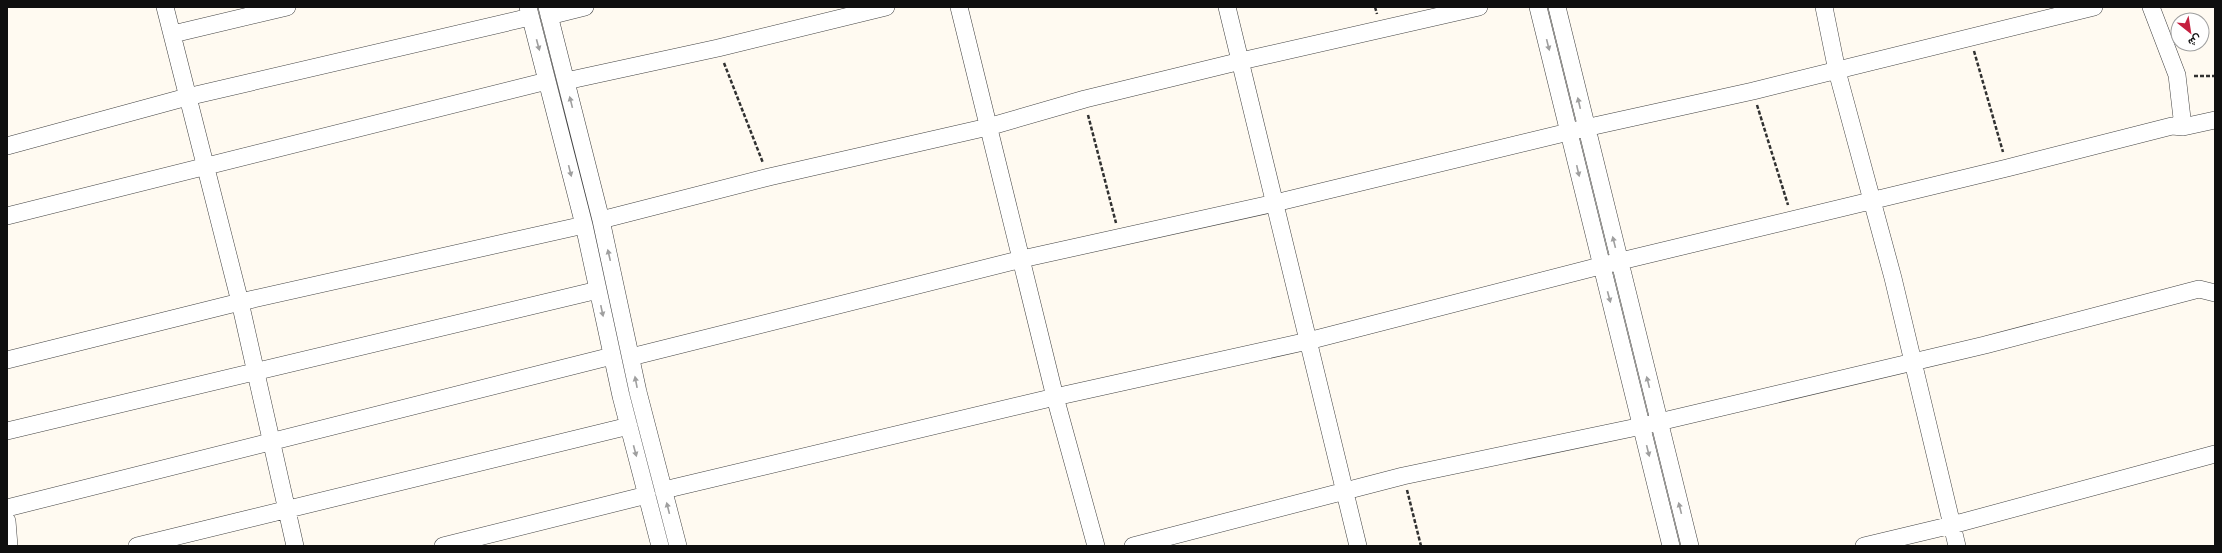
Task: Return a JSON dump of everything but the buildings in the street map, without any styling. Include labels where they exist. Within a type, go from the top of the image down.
[{"type":"street","points":[[165,7],[240,302],[295,546]]},
{"type":"street","points":[[173,34],[288,7]]},
{"type":"street","points":[[585,7],[548,11],[601,220],[638,392],[678,546]]},
{"type":"street","points":[[566,81],[718,48],[886,7]]},
{"type":"street","points":[[959,7],[1055,397],[1096,546]]},
{"type":"street","points":[[1227,7],[1358,546]]},
{"type":"street","points":[[601,220],[769,177],[988,127],[1085,99],[1241,61],[1480,7]]},
{"type":"street","points":[[1538,7],[1600,266],[1690,546]]},
{"type":"street","points":[[1557,7],[1585,128],[1619,262],[1650,424],[1671,546]]},
{"type":"street","points":[[1824,7],[1837,71],[1872,200],[1913,362],[1957,546]]},
{"type":"street","points":[[631,357],[1022,259],[1275,203],[1585,128],[1753,91],[2094,7]]},
{"type":"street","points":[[2151,7],[2177,75],[2183,127]]},
{"type":"street","points":[[7,146],[187,97],[529,12],[584,225],[612,356],[660,546]]},
{"type":"street","points":[[7,216],[548,81]]},
{"type":"street","points":[[664,490],[1055,397],[1308,341],[1600,266],[2007,168],[2172,126],[2183,127],[2215,120]]},
{"type":"street","points":[[562,136],[579,133]]},
{"type":"street","points":[[7,360],[240,302],[584,225]]},
{"type":"street","points":[[1133,546],[1403,476],[1650,424],[1985,345],[2199,289],[2213,292]]},
{"type":"street","points":[[7,431],[598,290]]},
{"type":"street","points":[[7,508],[273,443],[612,356]]},
{"type":"street","points":[[137,546],[629,426]]},
{"type":"street","points":[[1864,546],[1952,525],[2215,454]]},
{"type":"street","points":[[443,546],[647,495]]},
{"type":"street","points":[[7,522],[9,546]]},
{"type":"path","points":[[1971,38],[2007,168]]},
{"type":"path","points":[[718,48],[769,177]]},
{"type":"path","points":[[2177,75],[2215,76]]},
{"type":"path","points":[[1753,91],[1792,220]]},
{"type":"path","points":[[1085,99],[1120,238]]},
{"type":"path","points":[[1403,476],[1420,546]]}]
